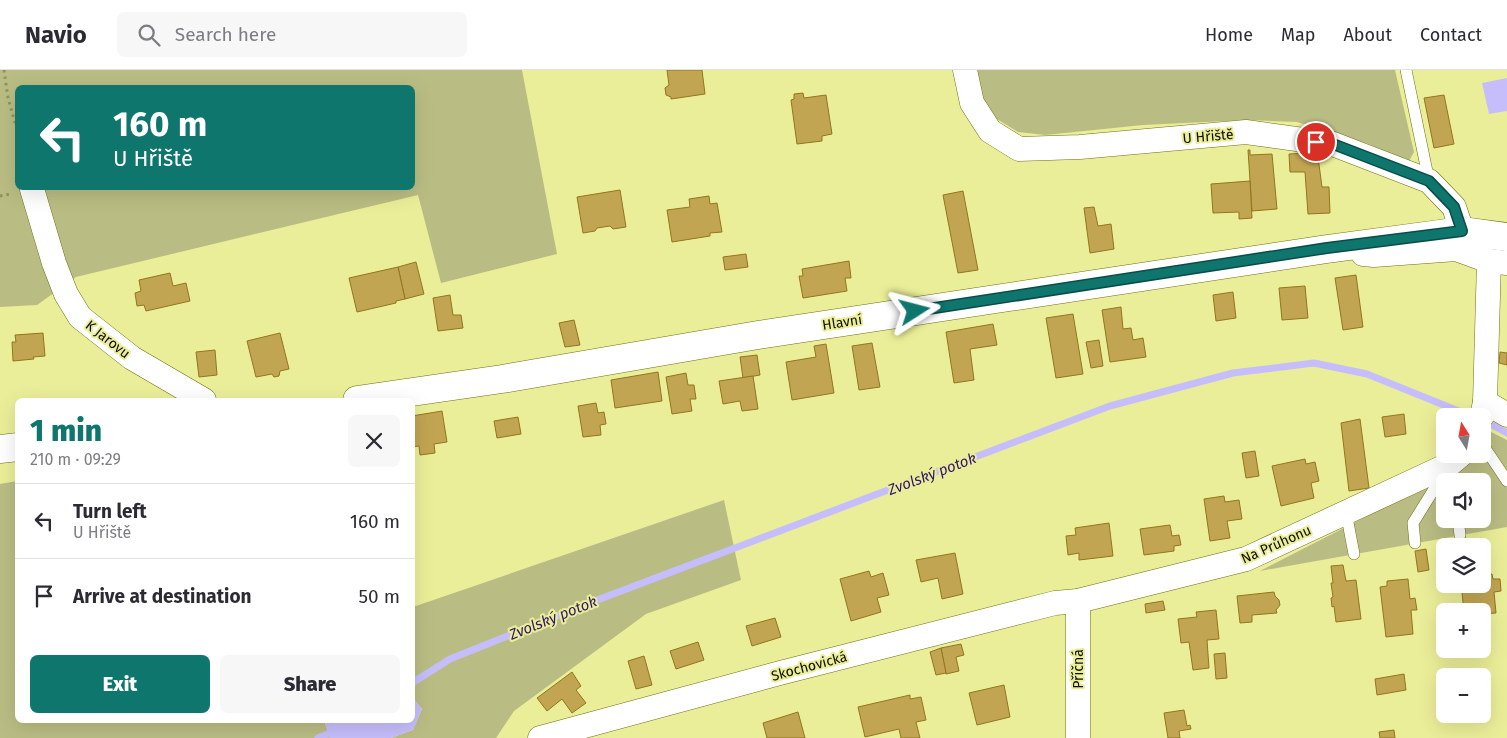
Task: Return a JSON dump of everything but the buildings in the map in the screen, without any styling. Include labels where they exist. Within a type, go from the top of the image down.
[{"type":"street","name":"U Hřiště","points":[[965,70],[972,103],[990,131],[1019,149],[1080,147],[1246,132],[1333,144],[1429,181],[1454,207],[1462,231]]},
{"type":"street","name":"K Jarovu","points":[[32,190],[54,264],[66,294],[80,317],[132,358],[201,398]]},
{"type":"street","name":"Hlavní","points":[[371,398],[502,379],[758,335],[1327,248],[1462,231],[1507,237]]},
{"type":"street","name":"Hlavní","points":[[1327,248],[1374,255],[1456,249],[1498,262]]},
{"type":"street","points":[[1483,408],[1498,262]]},
{"type":"street","points":[[1491,411],[1507,415]]},
{"type":"street","points":[[0,450],[15,448]]},
{"type":"street","name":"Na Průhonu","points":[[1078,601],[1246,559],[1346,512],[1455,466]]},
{"type":"street","name":"Skochovická","points":[[540,738],[780,673],[998,617],[1055,603],[1078,601]]},
{"type":"street","name":"Příčná","points":[[1078,601],[1078,738]]},
{"type":"lane","points":[[1406,70],[1429,181]]},
{"type":"lane","points":[[1491,458],[1507,481]]},
{"type":"lane","points":[[1415,543],[1414,523],[1455,466]]},
{"type":"lane","points":[[1346,512],[1354,554]]},
{"type":"lane","points":[[1459,528],[1460,535]]},
{"type":"path","points":[[4,70],[8,98],[15,122]]},
{"type":"green space","points":[[0,70],[522,70],[557,254],[441,283],[418,195],[76,277],[37,305],[0,307]]},
{"type":"green space","points":[[977,70],[1395,70],[1414,152],[1409,161],[1366,143],[1297,122],[1248,120],[1143,125],[1045,135],[1018,132],[997,119],[983,100]]},
{"type":"green space","points":[[1491,432],[1507,440],[1507,527],[1436,538],[1436,540],[1260,571],[1436,481],[1436,528],[1491,528],[1491,473],[1451,473],[1464,463],[1491,463]]},
{"type":"green space","points":[[15,481],[15,723],[325,723],[330,738],[0,738],[0,484]]},
{"type":"green space","points":[[724,500],[741,580],[646,614],[514,711],[496,738],[391,738],[413,730],[422,709],[415,700],[415,606]]},
{"type":"shaded area","points":[[1507,78],[1507,111],[1489,114],[1482,83]]},
{"type":"shaded area","points":[[415,700],[422,709],[413,730],[391,738],[330,738],[325,723],[415,723]]},
{"type":"waterway","name":"Zvolský potok","points":[[415,681],[450,659],[592,602],[1110,406],[1233,373],[1314,363],[1367,374],[1451,408]]},
{"type":"waterway","name":"Zvolský potok","points":[[1494,426],[1507,433]]},
{"type":"waterway","name":"Zvolský potok","points":[[318,738],[335,731]]},
{"type":"route","points":[[915,311],[1327,248],[1462,231],[1454,207],[1429,181],[1333,144],[1316,142]]}]
